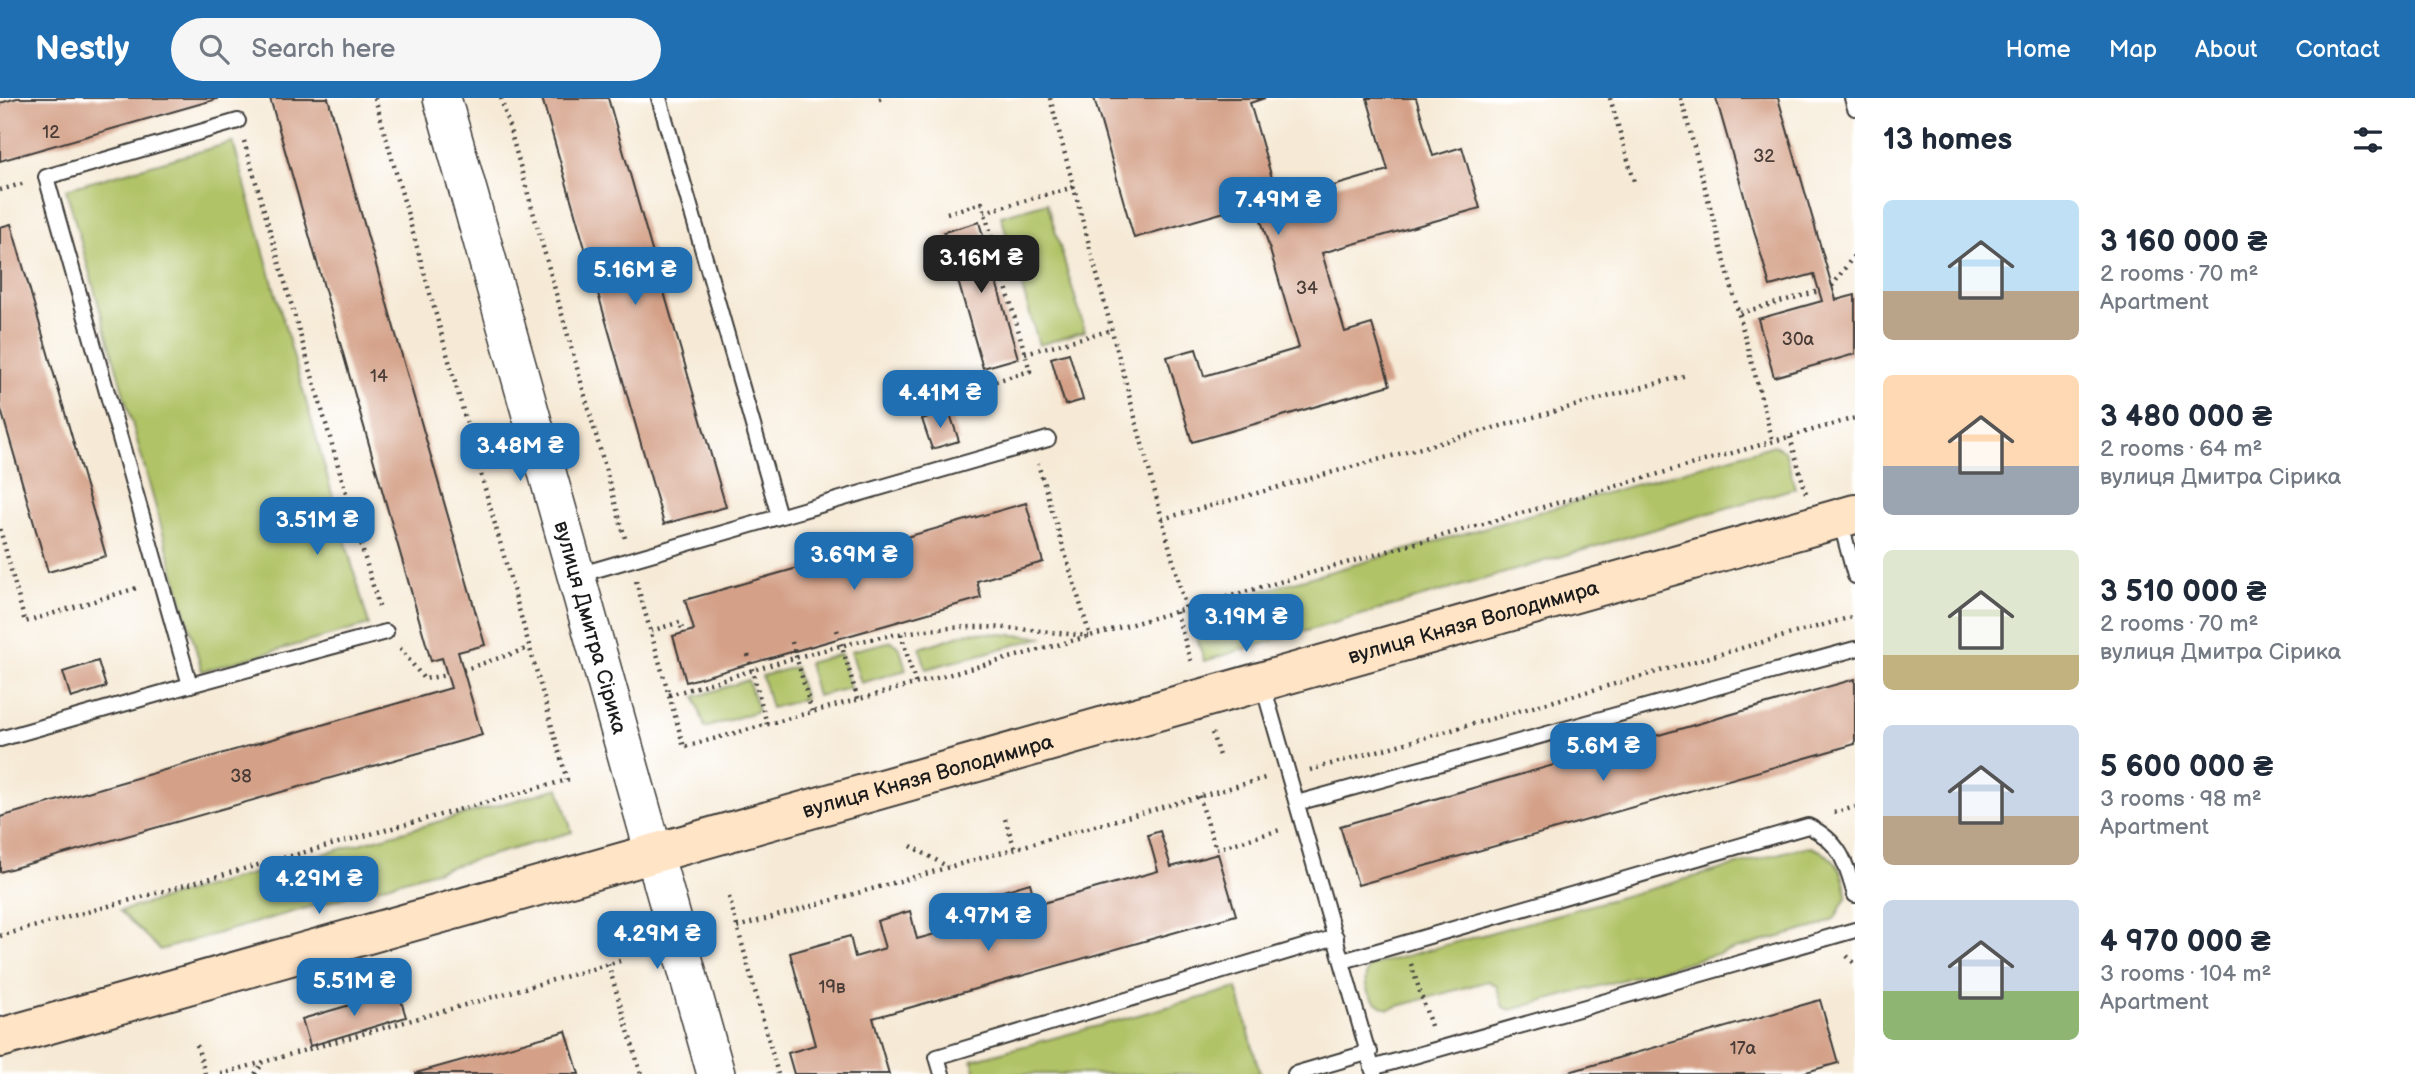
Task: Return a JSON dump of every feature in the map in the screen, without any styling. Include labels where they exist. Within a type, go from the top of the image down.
[{"type":"main road","name":"вулиця Князя Володимира","points":[[0,1038],[1847,516]]},
{"type":"street","name":"вулиця Дмитра Сірика","points":[[442,98],[716,1074]]},
{"type":"lane","points":[[659,98],[779,516]]},
{"type":"lane","points":[[1852,98],[1855,108]]},
{"type":"lane","points":[[190,685],[46,177],[238,121]]},
{"type":"lane","points":[[576,575],[1048,439]]},
{"type":"lane","points":[[1847,516],[1855,576]]},
{"type":"lane","points":[[0,739],[386,632]]},
{"type":"lane","points":[[1297,803],[1855,649]]},
{"type":"lane","points":[[1262,681],[1370,1052],[1373,1071],[1438,1049],[1855,930]]},
{"type":"lane","points":[[1343,961],[1808,826],[1826,835],[1845,858],[1855,895]]},
{"type":"lane","points":[[942,1074],[937,1057],[1336,937]]},
{"type":"lane","points":[[1296,1074],[1370,1052]]},
{"type":"path","points":[[0,936],[567,780],[375,98]]},
{"type":"path","points":[[500,98],[684,747],[916,685],[1855,418]]},
{"type":"path","points":[[1050,98],[1186,609]]},
{"type":"path","points":[[1610,98],[1634,181]]},
{"type":"path","points":[[1681,98],[1773,442]]},
{"type":"path","points":[[238,121],[386,632],[424,679],[447,674]]},
{"type":"path","points":[[984,212],[1074,187]]},
{"type":"path","points":[[947,213],[982,202],[1030,371],[986,384]]},
{"type":"path","points":[[1832,286],[1855,254]]},
{"type":"path","points":[[1740,313],[1819,290]]},
{"type":"path","points":[[1025,354],[1112,330]]},
{"type":"path","points":[[1162,519],[1687,374]]},
{"type":"path","points":[[1032,443],[1090,636]]},
{"type":"path","points":[[0,529],[25,622],[161,581]]},
{"type":"path","points":[[737,927],[1199,796],[1288,774],[1855,616]]},
{"type":"path","points":[[651,631],[680,622],[683,633]]},
{"type":"path","points":[[669,695],[842,647],[901,634],[980,627],[1090,636]]},
{"type":"path","points":[[837,630],[858,700]]},
{"type":"path","points":[[901,634],[916,685]]},
{"type":"path","points":[[792,642],[812,712]]},
{"type":"path","points":[[463,670],[529,648]]},
{"type":"path","points":[[748,655],[767,724]]},
{"type":"path","points":[[1199,796],[1216,849],[1303,823]]},
{"type":"path","points":[[1829,814],[1855,807]]},
{"type":"path","points":[[1005,819],[1015,849]]},
{"type":"path","points":[[911,846],[949,867]]},
{"type":"path","points":[[729,897],[778,1074]]},
{"type":"path","points":[[1404,944],[1438,1049]]},
{"type":"path","points":[[221,1074],[620,961]]},
{"type":"path","points":[[608,964],[641,1074]]},
{"type":"path","points":[[197,1045],[205,1074]]},
{"type":"path","points":[[255,1074],[264,1062]]},
{"type":"green space","points":[[233,142],[369,625],[202,671],[66,189]]},
{"type":"green space","points":[[1047,203],[1085,331],[1039,345],[1001,216]]},
{"type":"green space","points":[[1774,445],[1785,451],[1795,488],[1204,661],[1189,612]]},
{"type":"green space","points":[[970,632],[1044,637],[926,669],[920,648]]},
{"type":"green space","points":[[892,641],[900,649],[906,670],[861,683],[851,651]]},
{"type":"green space","points":[[841,654],[850,688],[817,696],[808,663]]},
{"type":"green space","points":[[795,667],[805,699],[771,708],[762,676]]},
{"type":"green space","points":[[748,680],[758,711],[705,728],[695,697]]},
{"type":"green space","points":[[559,788],[572,832],[160,950],[120,911]]},
{"type":"green space","points":[[1811,847],[1833,860],[1844,879],[1847,896],[1835,918],[1820,926],[1511,1010],[1503,1007],[1496,985],[1488,981],[1388,1009],[1371,997],[1366,986],[1369,966],[1799,848]]},
{"type":"green space","points":[[1237,988],[1260,1074],[976,1074],[972,1060]]},
{"type":"building","points":[[17,98],[217,99],[0,161],[0,103]]},
{"type":"building","points":[[270,98],[328,98],[485,645],[458,652],[482,735],[0,872],[0,817],[451,688],[442,658],[431,661]]},
{"type":"building","points":[[542,98],[608,98],[726,507],[664,524]]},
{"type":"building","points":[[1094,98],[1265,98],[1250,103],[1279,202],[1388,170],[1367,98],[1416,98],[1433,156],[1462,147],[1480,208],[1322,253],[1345,332],[1372,324],[1390,385],[1192,442],[1167,357],[1196,349],[1204,376],[1299,348],[1256,203],[1134,238]]},
{"type":"building","points":[[1716,98],[1778,98],[1836,300],[1855,295],[1855,354],[1774,377],[1758,319],[1822,301],[1814,274],[1770,286]]},
{"type":"building","points":[[979,222],[1018,358],[983,368],[944,232]]},
{"type":"building","points":[[11,224],[106,556],[48,572],[0,406],[0,227]]},
{"type":"building","points":[[1069,353],[1083,400],[1065,405],[1051,358]]},
{"type":"building","points":[[949,411],[959,441],[932,449],[922,419]]},
{"type":"building","points":[[1026,503],[1043,562],[977,581],[981,598],[686,682],[673,636],[694,630],[685,600]]},
{"type":"building","points":[[98,661],[106,687],[71,698],[63,672]]},
{"type":"building","points":[[1855,679],[1855,744],[1358,885],[1340,826]]},
{"type":"building","points":[[1160,831],[1171,867],[1218,854],[1236,915],[873,1018],[889,1074],[794,1074],[788,1053],[815,1045],[790,953],[850,936],[855,957],[885,948],[877,921],[910,911],[917,939],[975,923],[969,901],[1030,883],[1036,905],[1158,871],[1148,835]]},
{"type":"building","points":[[398,991],[406,1017],[310,1046],[302,1019]]},
{"type":"building","points":[[1820,1000],[1838,1063],[1799,1074],[1562,1074]]},
{"type":"building","points":[[566,1031],[579,1074],[416,1074],[416,1073]]}]
